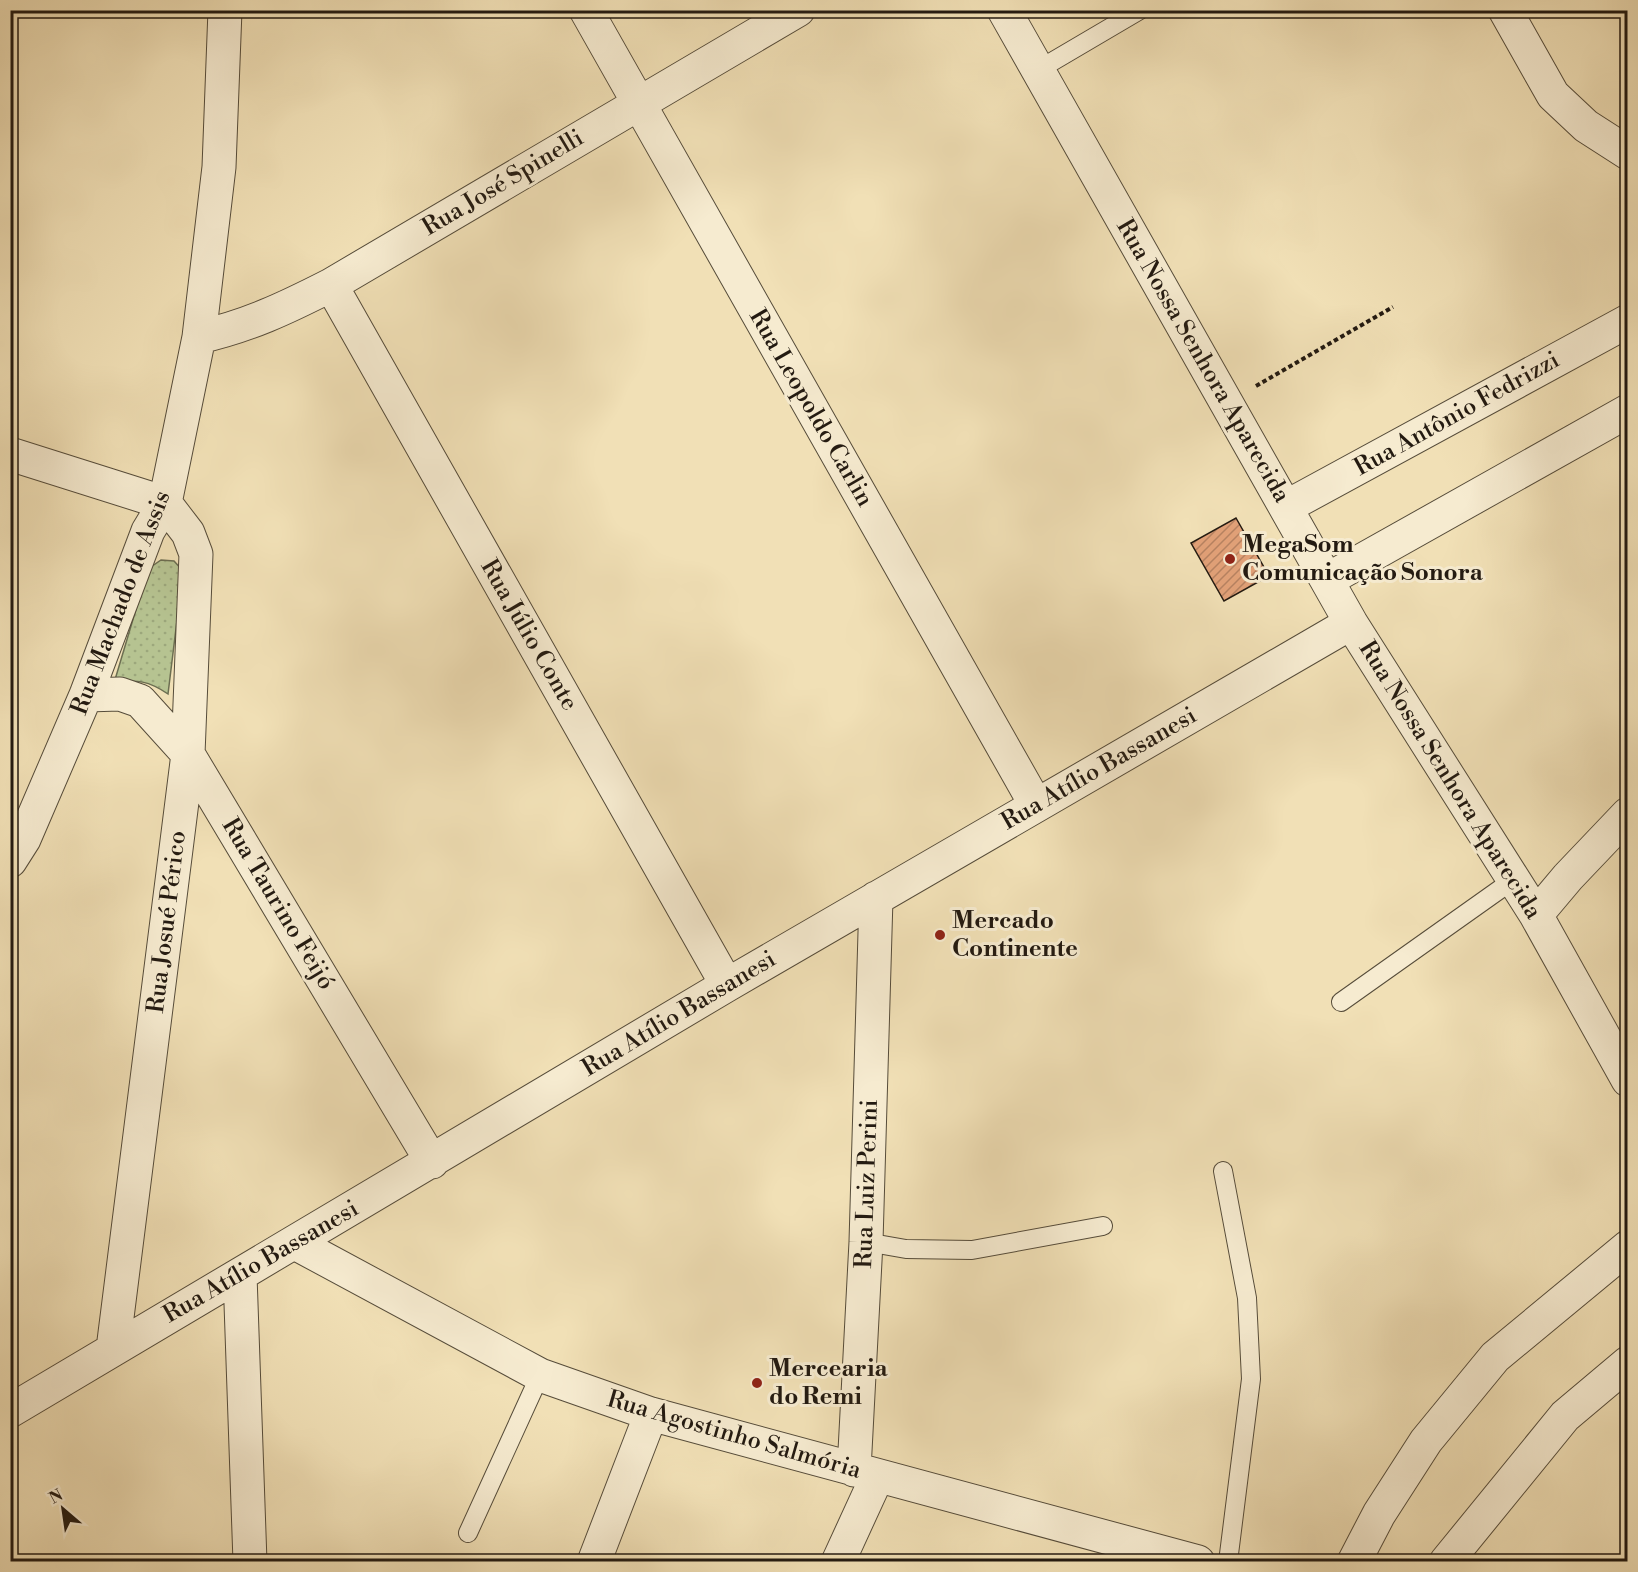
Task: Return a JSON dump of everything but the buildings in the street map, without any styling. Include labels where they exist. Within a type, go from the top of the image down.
[{"type":"street","name":"Rua Machado de Assis","points":[[10,861],[24,839],[86,695],[148,531],[165,503],[199,337],[219,167],[225,10]]},
{"type":"street","name":"Rua Leopoldo Carlin","points":[[586,10],[1036,805]]},
{"type":"street","name":"Rua José Spinelli","points":[[199,337],[238,328],[267,317],[331,285],[798,10]]},
{"type":"street","name":"Rua Nossa Senhora Aparecida","points":[[1004,10],[1351,623],[1536,915],[1628,1080]]},
{"type":"street","points":[[1504,10],[1553,95],[1586,126],[1628,153]]},
{"type":"street","name":"Rua Júlio Conte","points":[[331,285],[727,985]]},
{"type":"street","name":"Rua Antônio Fedrizzi","points":[[1286,507],[1628,321]]},
{"type":"street","points":[[1327,580],[1628,411]]},
{"type":"street","points":[[10,454],[165,503]]},
{"type":"street","name":"Rua Josué Périco","points":[[113,1349],[188,754],[196,554],[188,533],[165,503]]},
{"type":"street","name":"Rua Atílio Bassanesi","points":[[10,1411],[727,985],[1351,623]]},
{"type":"street","name":"Rua Taurino Feijó","points":[[86,695],[120,694],[140,700],[188,754],[432,1162]]},
{"type":"street","points":[[1536,915],[1568,877],[1628,814]]},
{"type":"street","name":"Rua Luiz Perini","points":[[866,1473],[866,1242],[876,898]]},
{"type":"street","name":"Rua Agostinho Salmória","points":[[295,1243],[540,1375],[651,1414],[866,1473],[1126,1553],[1198,1562]]},
{"type":"street","points":[[1354,1562],[1379,1514],[1426,1441],[1495,1357],[1628,1247]]},
{"type":"street","points":[[240,1275],[249,1562]]},
{"type":"street","points":[[1446,1562],[1565,1416],[1628,1363]]},
{"type":"street","points":[[594,1562],[651,1414]]},
{"type":"street","points":[[838,1562],[866,1473]]},
{"type":"lane","points":[[1038,70],[1140,10]]},
{"type":"lane","points":[[1341,1002],[1513,880]]},
{"type":"lane","points":[[1223,1171],[1247,1298],[1251,1379],[1228,1562]]},
{"type":"lane","points":[[866,1242],[906,1249],[972,1250],[1103,1226]]},
{"type":"lane","points":[[468,1533],[540,1375]]},
{"type":"path","points":[[1268,380],[1393,308]]},
{"type":"green space","points":[[161,560],[174,561],[183,571],[168,694],[155,686],[142,682],[114,683],[148,569]]},
{"type":"place","name":"MegaSom Comunicação Sonora","points":[[1230,559]]},
{"type":"place","name":"Mercado Continente","points":[[940,935]]},
{"type":"place","name":"Mercearia do Remi","points":[[757,1383]]}]
